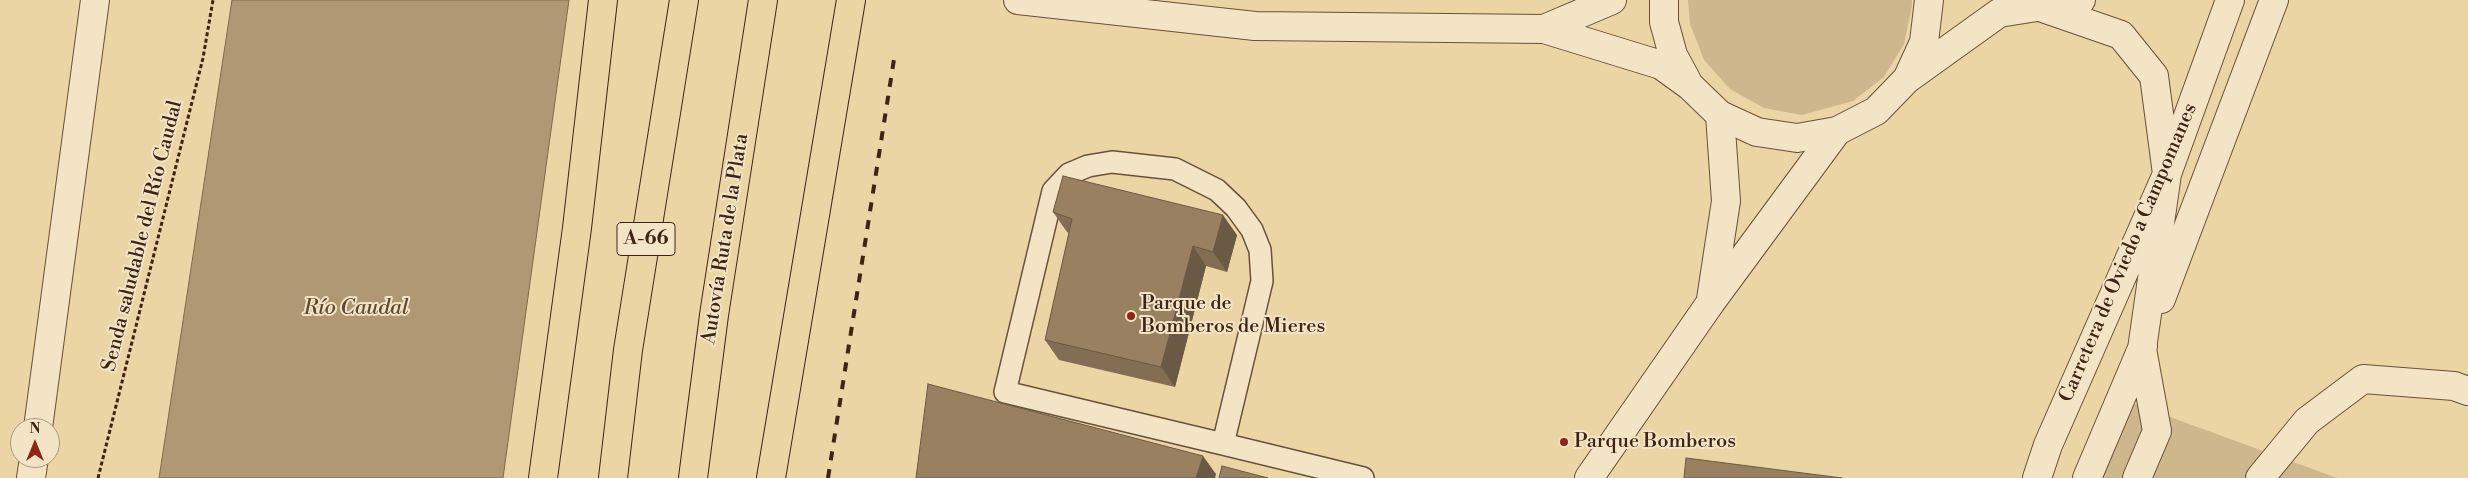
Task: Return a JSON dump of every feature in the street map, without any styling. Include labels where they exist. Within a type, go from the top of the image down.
[{"type":"highway","points":[[543,478],[581,199],[603,0]]},
{"type":"highway","name":"A-66","points":[[613,478],[628,350],[684,0]]},
{"type":"highway","name":"Autovía Ruta de la Plata","points":[[693,478],[714,315],[763,0]]},
{"type":"highway","points":[[771,478],[851,0]]},
{"type":"street","points":[[39,418],[95,0]]},
{"type":"street","points":[[1018,0],[1255,26],[1544,29],[1661,65],[1690,86],[1720,115],[1756,132],[1797,138],[1837,131],[1876,111],[1907,78],[1999,13],[2081,0]]},
{"type":"street","points":[[1544,29],[1612,0]]},
{"type":"street","points":[[1664,0],[1664,22],[1673,55],[1690,86]]},
{"type":"street","points":[[1907,78],[1924,42],[1929,0]]},
{"type":"street","name":"Carretera de Oviedo a Campomanes","points":[[2037,478],[2048,445],[2167,174],[2230,0]]},
{"type":"street","points":[[2218,143],[2239,46],[2239,0]]},
{"type":"street","name":"Carretera de Oviedo a Campomanes","points":[[2087,478],[2142,349],[2218,143],[2274,0]]},
{"type":"street","points":[[2035,6],[2121,35],[2154,76],[2167,174],[2142,349],[2157,431],[2137,478]]},
{"type":"street","points":[[1711,302],[1726,201],[1720,115]]},
{"type":"street","points":[[1589,478],[1711,302],[1837,131]]},
{"type":"street","points":[[2260,478],[2307,421],[2363,379],[2454,386],[2468,391]]},
{"type":"lane","points":[[1223,444],[1262,281],[1260,250],[1252,230],[1236,208],[1217,190],[1175,169],[1112,162],[1088,166],[1070,174],[1052,191],[1005,392],[1363,478]]},
{"type":"path","name":"Senda saludable del Río Caudal","points":[[98,478],[203,58],[213,0]]},
{"type":"shaded area","points":[[1688,0],[1912,0],[1912,6],[1904,44],[1884,77],[1853,101],[1802,115],[1764,108],[1730,89],[1704,60],[1690,24]]},
{"type":"shaded area","points":[[2110,395],[2337,478],[2081,478]]},
{"type":"water","name":"Río Caudal","points":[[232,0],[569,0],[503,478],[159,478]]},
{"type":"building","name":"Parque de Bomberos de Mieres","points":[[1063,176],[1223,215],[1213,252],[1193,246],[1161,367],[1045,340],[1072,219],[1053,212]]},
{"type":"building","points":[[928,384],[1203,456],[1196,478],[916,478]]},
{"type":"building","points":[[1686,458],[1842,478],[1684,478]]},
{"type":"building","points":[[1222,466],[1268,478],[1219,478]]},
{"type":"railway","points":[[828,478],[895,53]]},
{"type":"place","name":"Parque de Bomberos de Mieres","points":[[1131,316]]},
{"type":"place","name":"Parque Bomberos","points":[[1564,442]]}]
